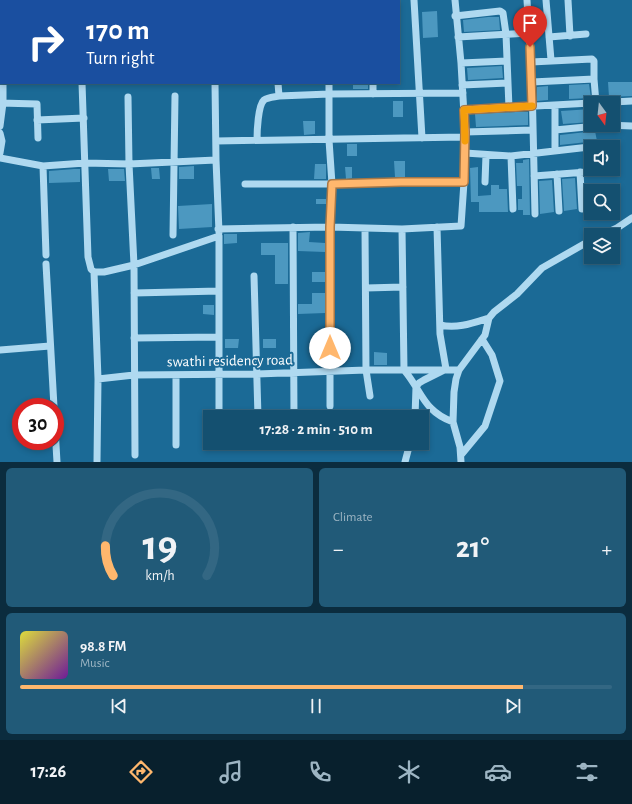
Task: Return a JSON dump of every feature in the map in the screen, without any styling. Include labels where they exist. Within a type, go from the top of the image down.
[{"type":"street","points":[[414,0],[422,138]]},
{"type":"street","points":[[94,272],[104,272],[134,265],[219,232],[293,227],[402,228],[461,226],[465,135],[463,89],[455,16],[455,0]]},
{"type":"street","points":[[527,0],[532,82],[535,214]]},
{"type":"street","points":[[546,0],[551,60]]},
{"type":"street","points":[[568,0],[570,36]]},
{"type":"street","points":[[455,16],[502,12],[504,15],[509,108]]},
{"type":"street","points":[[458,37],[529,33]]},
{"type":"street","points":[[549,37],[586,34]]},
{"type":"street","points":[[531,62],[592,59],[594,61],[595,96]]},
{"type":"street","points":[[461,63],[507,61]]},
{"type":"street","points":[[532,82],[594,78]]},
{"type":"street","points":[[257,140],[257,128],[262,102],[265,99],[279,96],[329,94],[419,93],[463,89],[508,82]]},
{"type":"street","points":[[0,126],[2,84]]},
{"type":"street","points":[[82,84],[88,257],[91,268],[94,272],[98,379],[97,461]]},
{"type":"street","points":[[215,84],[219,232],[219,410]]},
{"type":"street","points":[[278,84],[279,96]]},
{"type":"street","points":[[329,84],[329,140],[332,184],[330,227],[330,406]]},
{"type":"street","points":[[373,84],[373,94]]},
{"type":"street","points":[[173,235],[175,96]]},
{"type":"street","points":[[128,97],[129,164],[134,265],[135,455]]},
{"type":"street","points":[[620,102],[632,101]]},
{"type":"street","points":[[1,103],[37,104],[38,138]]},
{"type":"street","points":[[464,110],[584,103]]},
{"type":"street","points":[[555,105],[555,150]]},
{"type":"street","points":[[37,120],[84,118]]},
{"type":"street","points":[[555,130],[607,125],[632,126]]},
{"type":"street","points":[[216,140],[422,138],[532,130]]},
{"type":"street","points":[[0,133],[2,141],[0,153]]},
{"type":"street","points":[[465,153],[511,156],[533,152],[584,147]]},
{"type":"street","points":[[485,182],[486,155]]},
{"type":"street","points":[[511,156],[513,209]]},
{"type":"street","points":[[0,158],[43,166],[85,163],[129,164],[216,160]]},
{"type":"street","points":[[43,166],[46,255]]},
{"type":"street","points":[[580,172],[582,209]]},
{"type":"street","points":[[534,176],[584,172]]},
{"type":"street","points":[[557,174],[559,211]]},
{"type":"street","points":[[245,184],[464,182]]},
{"type":"street","points":[[617,228],[632,218]]},
{"type":"street","points":[[293,227],[294,410]]},
{"type":"street","points":[[415,410],[416,387],[419,383],[446,369],[440,334],[437,227]]},
{"type":"street","points":[[366,228],[366,370],[370,396]]},
{"type":"street","points":[[402,228],[404,370],[412,379],[426,404],[447,420],[453,422]]},
{"type":"street","points":[[461,459],[453,422],[454,392],[458,370],[482,339],[487,329],[489,318],[494,312],[516,294],[548,263],[566,256],[584,244]]},
{"type":"street","points":[[46,264],[53,398]]},
{"type":"street","points":[[254,276],[258,410]]},
{"type":"street","points":[[366,288],[403,287]]},
{"type":"street","points":[[134,293],[219,291]]},
{"type":"street","points":[[440,325],[463,326],[489,318]]},
{"type":"street","points":[[134,338],[219,337]]},
{"type":"street","points":[[461,459],[485,426],[500,382],[492,355],[482,339]]},
{"type":"street","points":[[0,350],[50,346]]},
{"type":"street","name":"swathi residency road","points":[[98,379],[134,376],[366,370],[458,370]]},
{"type":"street","points":[[176,375],[176,445]]},
{"type":"street","points":[[56,450],[57,462]]},
{"type":"street","points":[[405,462],[408,450]]},
{"type":"building","points":[[437,11],[438,37],[423,38],[422,12]]},
{"type":"building","points":[[499,17],[500,30],[464,32],[463,20]]},
{"type":"building","points":[[502,66],[503,78],[468,80],[467,68]]},
{"type":"building","points":[[608,82],[632,82],[632,96],[609,96]]},
{"type":"building","points":[[353,84],[368,84],[368,89],[353,89]]},
{"type":"building","points":[[589,84],[591,96],[584,96],[584,98],[569,99],[569,85]]},
{"type":"building","points":[[548,86],[548,100],[537,101],[537,87]]},
{"type":"building","points":[[393,101],[403,101],[403,117],[393,117]]},
{"type":"building","points":[[584,109],[584,122],[563,124],[561,111]]},
{"type":"building","points":[[528,112],[528,125],[476,127],[475,114]]},
{"type":"building","points":[[303,121],[315,121],[315,134],[304,135]]},
{"type":"building","points":[[595,132],[597,140],[584,140],[584,142],[560,145],[560,135]]},
{"type":"building","points":[[347,144],[357,144],[357,156],[347,156]]},
{"type":"building","points":[[529,159],[530,215],[523,215],[523,210],[518,210],[518,199],[522,199],[522,186],[517,186],[516,163],[523,163],[523,160]]},
{"type":"building","points":[[394,161],[405,161],[405,177],[395,177]]},
{"type":"building","points":[[315,164],[326,164],[326,179],[314,179]]},
{"type":"building","points":[[194,166],[194,179],[179,179],[179,167]]},
{"type":"building","points":[[345,167],[352,167],[352,178],[346,179]]},
{"type":"building","points":[[478,167],[478,196],[491,195],[491,185],[499,185],[499,189],[507,189],[508,212],[479,212],[479,202],[471,202],[470,168]]},
{"type":"building","points":[[151,168],[159,168],[160,179],[152,179]]},
{"type":"building","points":[[80,169],[80,182],[49,183],[49,171]]},
{"type":"building","points":[[108,169],[124,169],[125,181],[109,181]]},
{"type":"building","points":[[575,178],[577,209],[564,211],[562,179]]},
{"type":"building","points":[[552,180],[554,212],[540,214],[539,181]]},
{"type":"building","points":[[316,199],[326,199],[326,204],[316,204]]},
{"type":"building","points":[[212,204],[212,227],[179,229],[178,206]]},
{"type":"building","points":[[310,232],[309,242],[325,243],[325,252],[298,251],[298,233]]},
{"type":"building","points":[[224,234],[237,234],[237,243],[224,244]]},
{"type":"building","points":[[261,243],[288,243],[288,284],[275,284],[275,255],[261,255]]},
{"type":"building","points":[[312,272],[325,272],[325,282],[312,282]]},
{"type":"building","points":[[312,293],[325,293],[325,313],[298,314],[298,304],[312,304]]},
{"type":"building","points":[[203,305],[214,305],[214,315],[203,314]]},
{"type":"building","points":[[225,339],[239,339],[238,348],[225,348]]},
{"type":"building","points":[[263,339],[276,339],[276,348],[263,348]]},
{"type":"building","points":[[374,352],[387,353],[387,365],[374,365]]},
{"type":"slow traffic","points":[[465,141],[464,110],[532,106]]},
{"type":"route","points":[[330,348],[330,227],[332,184],[464,182],[464,110],[532,106],[530,47]]}]
